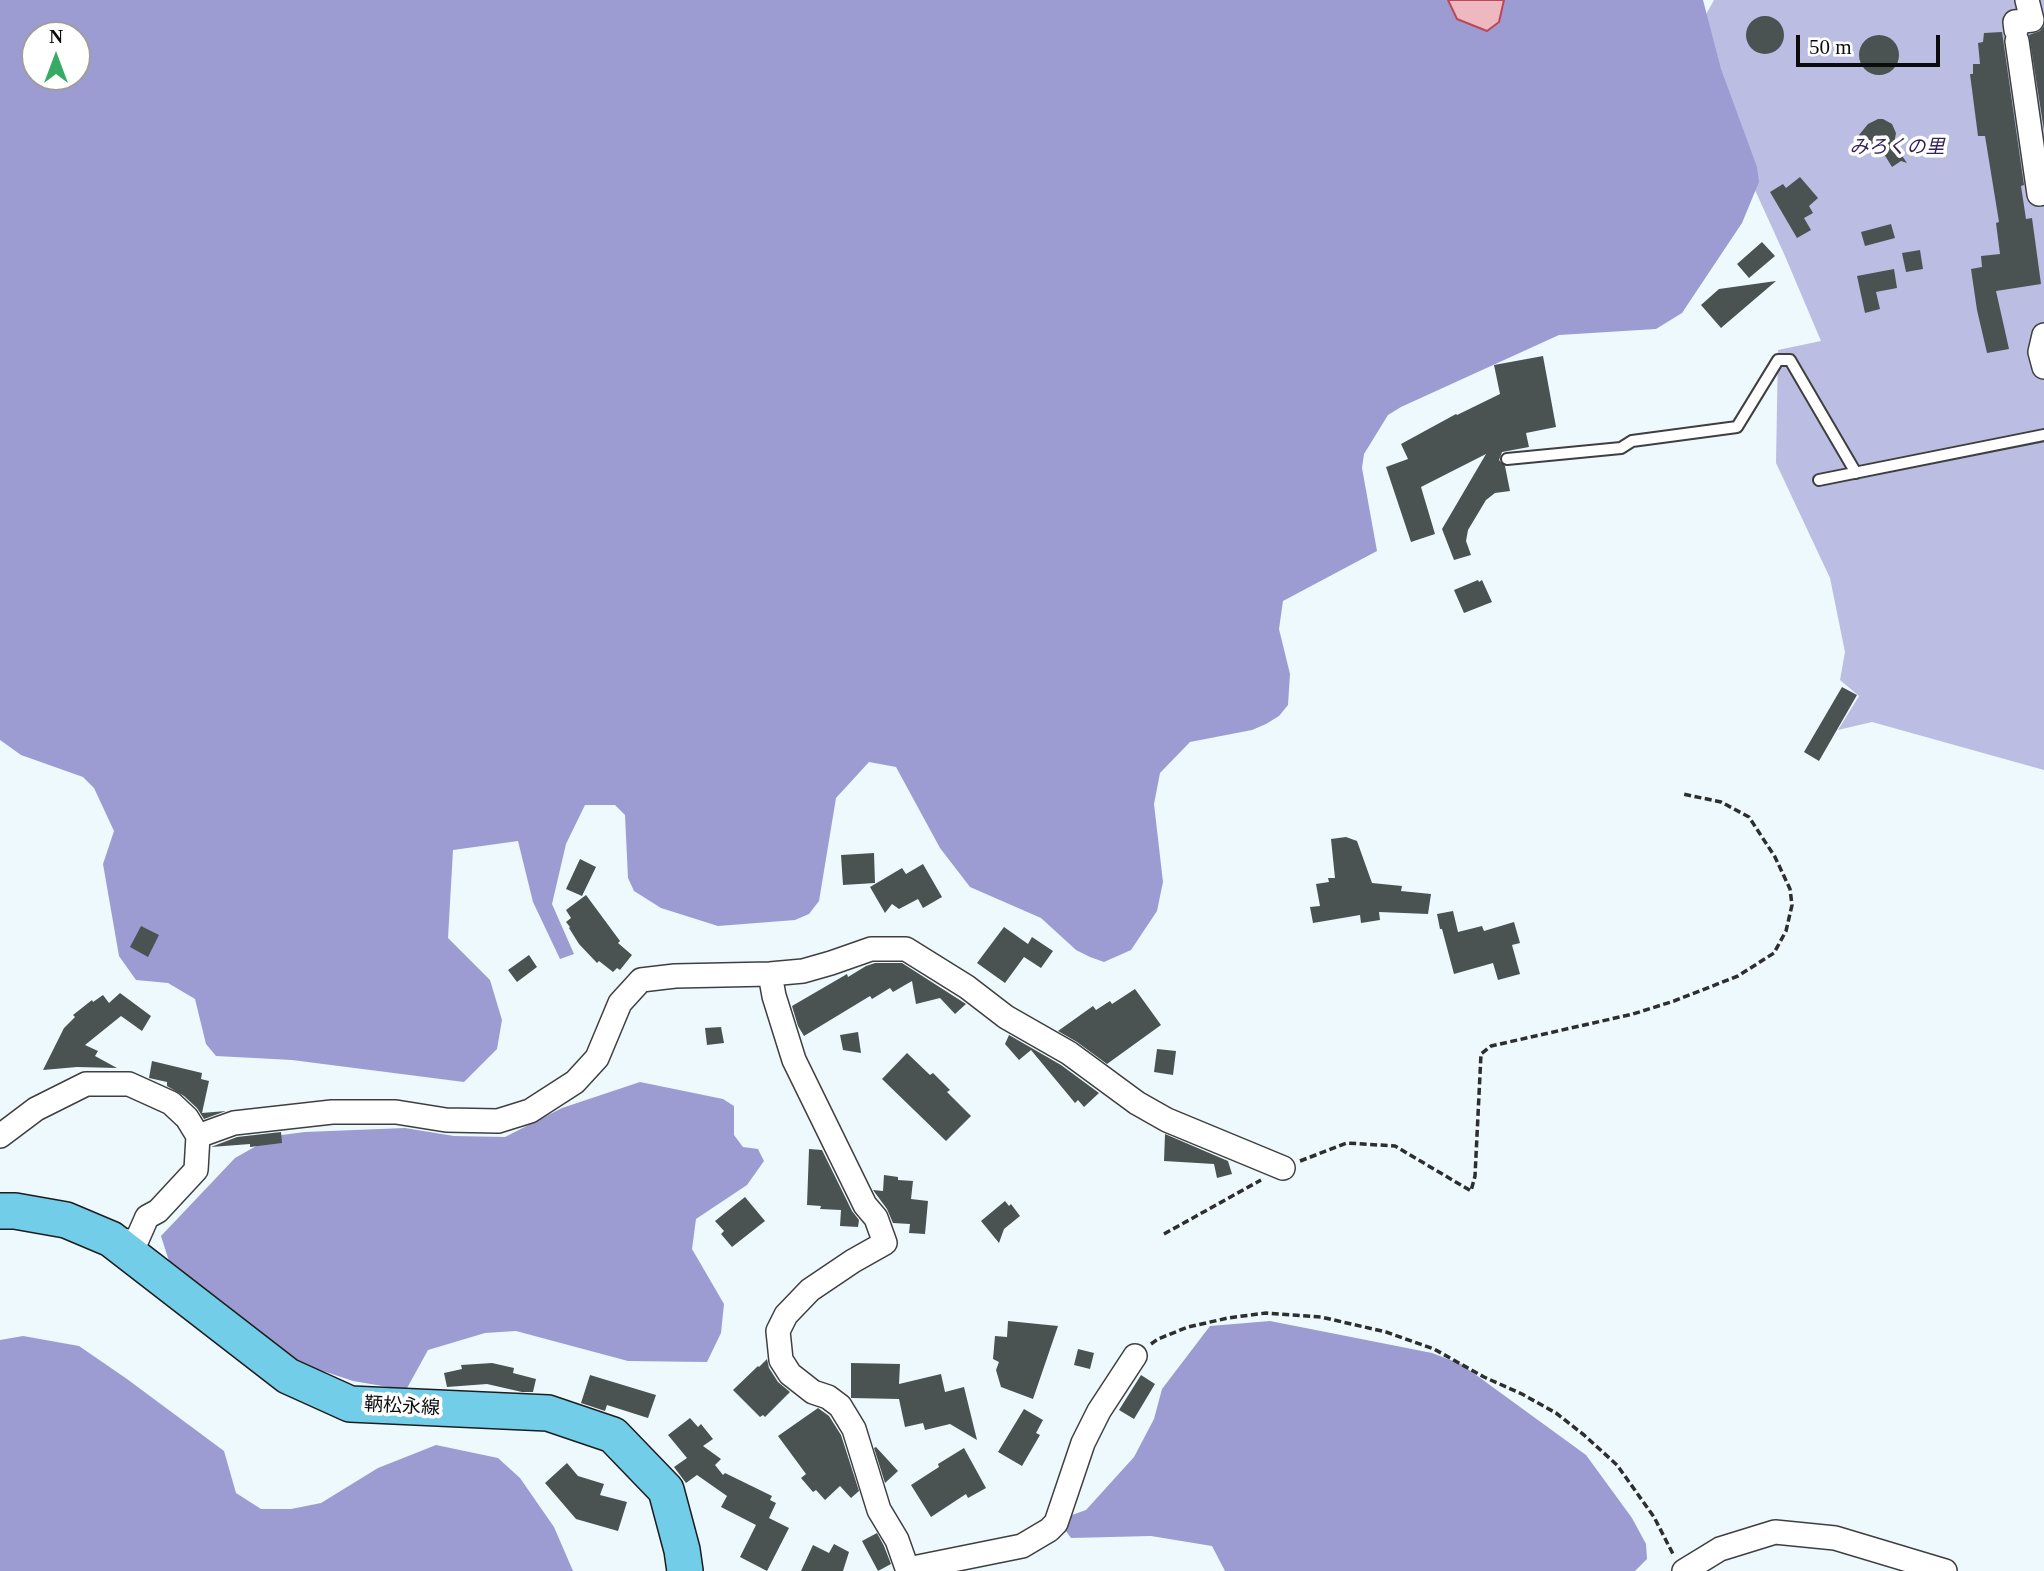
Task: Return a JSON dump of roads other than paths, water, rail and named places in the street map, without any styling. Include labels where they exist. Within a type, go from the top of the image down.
[{"type":"main road","name":"鞆松永線","points":[[0,1212],[15,1211],[66,1220],[111,1239],[288,1376],[350,1404],[548,1413],[613,1435],[666,1490],[685,1571]]},
{"type":"street","points":[[2027,22],[2039,194],[2044,193]]},
{"type":"street","points":[[2044,335],[2040,352],[2044,367]]},
{"type":"street","points":[[198,1136],[234,1123],[332,1112],[396,1112],[436,1119],[498,1121],[530,1111],[575,1082],[597,1058],[620,1003],[641,980],[675,976],[803,971],[870,949],[906,949],[967,987],[1006,1017],[1069,1053],[1137,1103],[1167,1119],[1283,1168]]},
{"type":"street","points":[[770,974],[794,1060],[865,1205],[876,1218],[885,1243],[810,1290],[786,1315],[778,1331],[781,1360],[790,1374],[813,1392],[828,1397],[840,1406],[854,1429],[879,1510],[897,1540],[908,1570],[1023,1546],[1049,1530],[1056,1522],[1099,1411],[1135,1356]]},
{"type":"street","points":[[0,1136],[36,1109],[86,1084],[129,1084],[171,1103],[187,1118],[198,1136],[196,1170],[158,1211],[147,1217],[136,1242],[111,1239]]},
{"type":"street","points":[[1680,1566],[1720,1549],[1775,1532],[1835,1538],[1945,1571]]},
{"type":"lane","points":[[1507,459],[1621,448],[1632,440],[1737,426],[1778,360],[1790,360],[1856,473]]},
{"type":"lane","points":[[1819,480],[2044,435]]},
{"type":"park label","name":"みろくの里","points":[[1897,148]]}]
